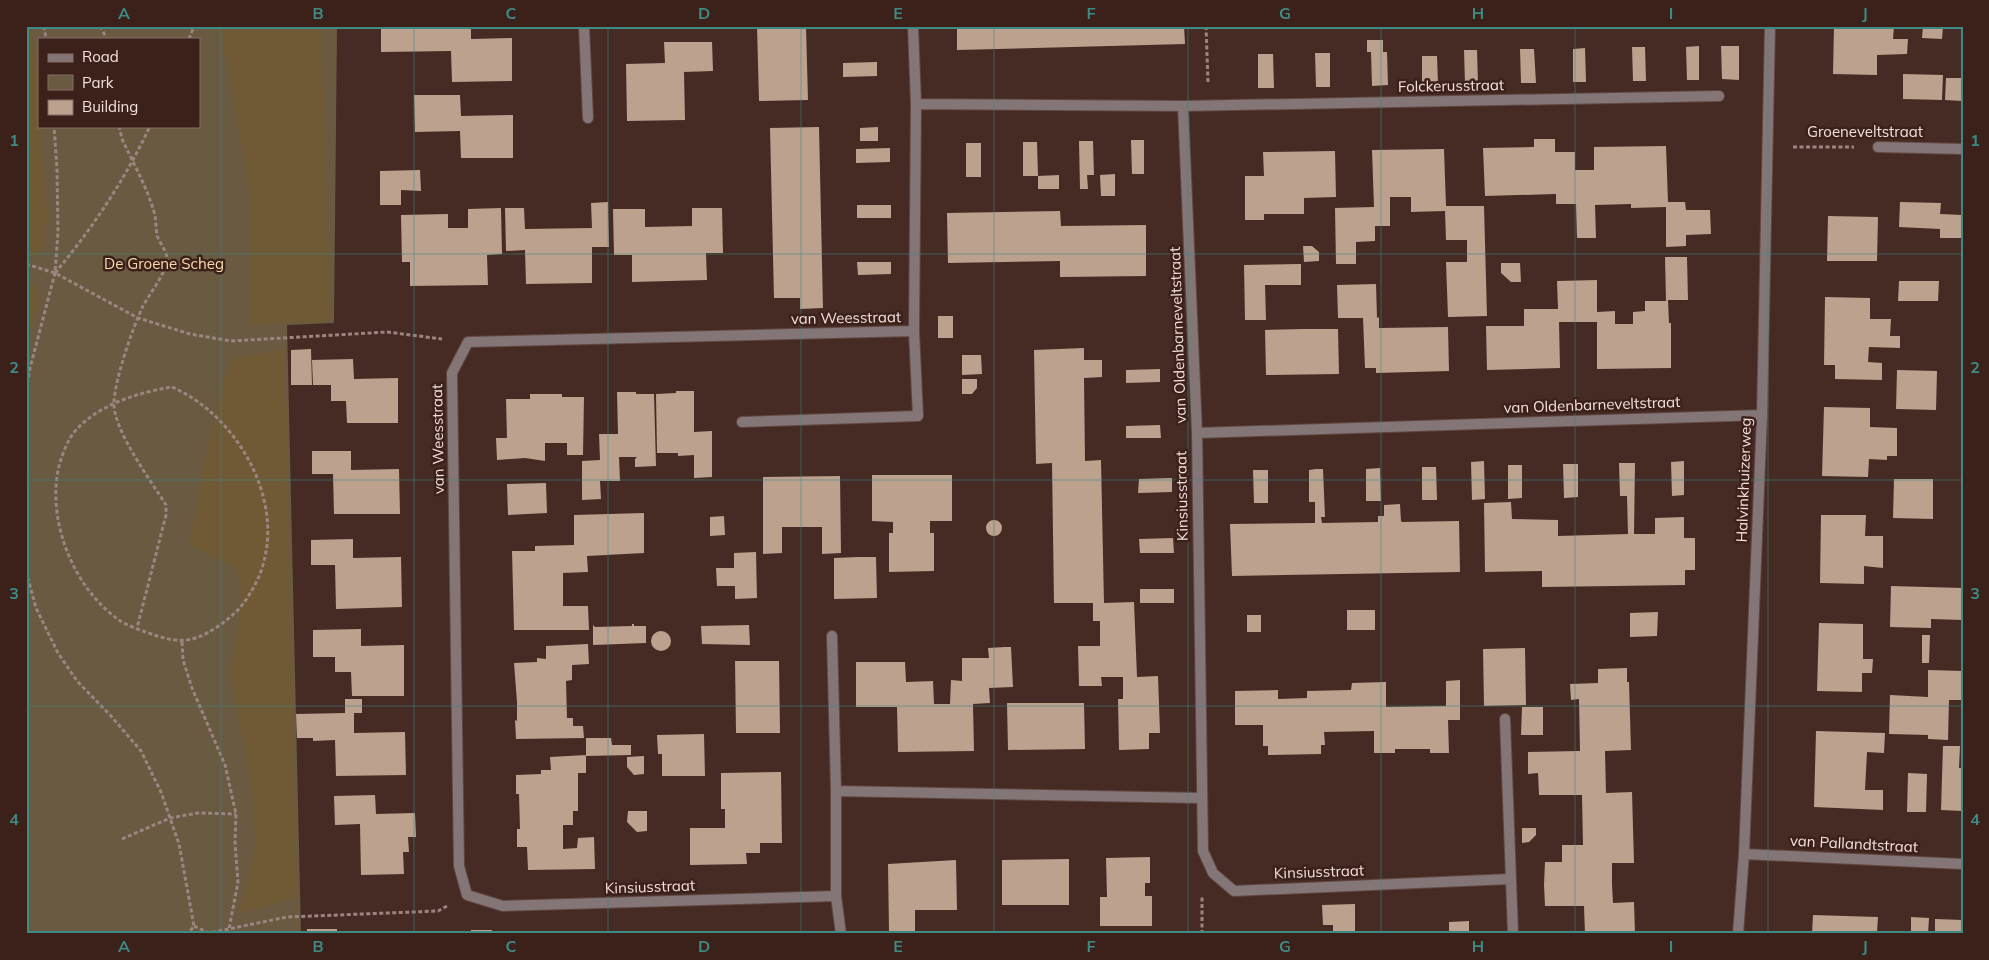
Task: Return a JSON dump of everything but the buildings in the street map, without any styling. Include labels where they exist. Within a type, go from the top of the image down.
[{"type":"street","points":[[584,26],[588,118]]},
{"type":"street","points":[[913,26],[916,104],[1183,106]]},
{"type":"street","name":"Halvinkhuizerweg","points":[[1738,934],[1744,854],[1762,415],[1770,26]]},
{"type":"street","name":"Folckerusstraat","points":[[1183,106],[1719,96]]},
{"type":"street","name":"van Weesstraat","points":[[742,422],[918,416],[914,332],[916,104]]},
{"type":"street","name":"van Oldenbarneveltstraat","points":[[1183,106],[1197,433],[1762,415]]},
{"type":"street","name":"Groeneveltstraat","points":[[1878,147],[1963,149]]},
{"type":"street","name":"van Weesstraat","points":[[467,895],[459,866],[452,373],[468,342],[914,332]]},
{"type":"street","name":"Kinsiusstraat","points":[[1197,433],[1201,798],[1203,851],[1213,874],[1234,891],[1510,879]]},
{"type":"street","points":[[832,636],[836,791],[836,896],[841,934]]},
{"type":"street","points":[[1505,719],[1513,934]]},
{"type":"street","points":[[836,791],[1201,798]]},
{"type":"street","name":"van Pallandtstraat","points":[[1744,854],[1963,864]]},
{"type":"street","name":"Kinsiusstraat","points":[[467,895],[503,906],[836,896]]},
{"type":"path","points":[[100,26],[106,38]]},
{"type":"path","points":[[189,38],[194,26]]},
{"type":"path","points":[[1206,26],[1209,105]]},
{"type":"path","points":[[26,390],[55,273],[58,232],[54,128]]},
{"type":"path","points":[[119,128],[122,139],[154,212],[158,239],[164,248],[167,260],[164,271],[151,290],[138,318],[120,374],[114,404],[119,426],[128,445],[166,505],[166,515],[137,628]]},
{"type":"path","points":[[55,273],[80,244],[132,160],[149,128]]},
{"type":"path","name":"Groeneveltstraat","points":[[1767,146],[1878,147]]},
{"type":"path","points":[[26,264],[55,273],[138,318],[190,334],[231,341],[387,332],[468,342]]},
{"type":"path","points":[[172,387],[188,394],[209,409],[238,443],[252,464],[259,485],[268,530],[262,568],[242,606],[206,634],[182,642],[159,637],[119,620],[87,588],[71,560],[58,527],[55,498],[57,473],[64,449],[76,429],[95,414],[114,404],[133,396],[172,387]]},
{"type":"path","points":[[26,570],[36,608],[58,653],[77,682],[111,716],[140,751],[161,792],[179,844],[194,926],[188,934]]},
{"type":"path","points":[[182,642],[183,660],[192,688],[225,765],[236,814],[235,843],[238,882],[228,934]]},
{"type":"path","points":[[122,839],[170,818],[198,813],[236,814]]},
{"type":"path","points":[[194,926],[209,933],[288,917],[438,912],[467,895]]},
{"type":"green space","name":"De Groene Scheg","points":[[26,26],[337,26],[334,323],[287,325],[301,934],[26,934]]},
{"type":"shaded area","points":[[26,26],[31,26],[38,78],[38,128],[41,128],[47,216],[44,247],[38,256],[26,253]]},
{"type":"shaded area","points":[[220,26],[321,26],[331,321],[250,325],[250,198]]},
{"type":"shaded area","points":[[26,281],[35,285],[40,299],[26,342]]},
{"type":"shaded area","points":[[285,349],[297,897],[237,914],[255,847],[253,797],[230,673],[242,603],[240,578],[232,566],[189,545],[208,444],[230,359]]}]
